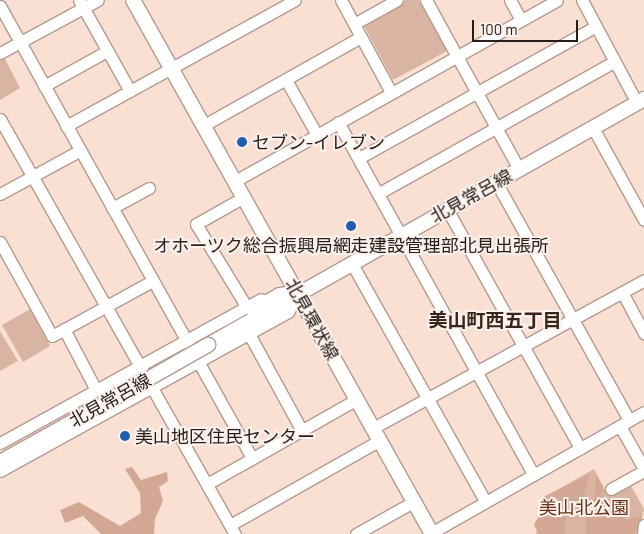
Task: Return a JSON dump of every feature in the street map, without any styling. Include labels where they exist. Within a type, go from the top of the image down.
[{"type":"main road","name":"北見環状線","points":[[133,0],[432,534]]},
{"type":"main road","name":"北見常呂線","points":[[0,452],[95,399],[298,292],[641,101]]},
{"type":"main road","name":"北見常呂線","points":[[0,462],[95,399]]},
{"type":"street","points":[[0,53],[81,4],[98,0]]},
{"type":"street","points":[[66,126],[295,0]]},
{"type":"street","points":[[341,0],[391,92]]},
{"type":"street","points":[[354,24],[397,0]]},
{"type":"street","points":[[426,0],[519,169]]},
{"type":"street","points":[[510,0],[521,20]]},
{"type":"street","points":[[235,181],[556,0]]},
{"type":"street","points":[[582,0],[615,61],[641,101]]},
{"type":"street","points":[[81,4],[130,91]]},
{"type":"street","points":[[0,6],[79,151],[252,458]]},
{"type":"street","points":[[359,158],[596,26]]},
{"type":"street","points":[[204,126],[361,37]]},
{"type":"street","points":[[44,86],[107,51]]},
{"type":"street","points":[[379,193],[615,61]]},
{"type":"street","points":[[286,80],[316,134]]},
{"type":"street","points":[[0,119],[138,366],[233,530],[428,399],[644,280]]},
{"type":"street","points":[[338,122],[379,193],[475,373],[532,474]]},
{"type":"street","points":[[593,128],[644,220]]},
{"type":"street","points":[[0,194],[79,151]]},
{"type":"street","points":[[496,182],[572,319],[624,423],[644,470],[611,489]]},
{"type":"street","points":[[112,208],[149,188]]},
{"type":"street","points":[[244,197],[196,224],[246,306]]},
{"type":"street","points":[[447,209],[580,448]]},
{"type":"street","points":[[0,242],[52,336],[152,281]]},
{"type":"street","points":[[351,262],[484,501]]},
{"type":"street","points":[[0,444],[95,399],[138,366],[246,306],[278,290],[298,292],[288,312],[153,390],[0,471]]},
{"type":"street","points":[[622,292],[644,333]]},
{"type":"street","points":[[64,329],[95,399]]},
{"type":"street","points":[[249,334],[302,431]]},
{"type":"street","points":[[207,484],[357,399]]},
{"type":"street","points":[[432,534],[484,501],[644,412]]},
{"type":"street","points":[[356,534],[413,502]]},
{"type":"street","points":[[643,534],[644,525]]},
{"type":"green space","points":[[406,0],[419,0],[447,51],[393,80],[363,24]]},
{"type":"green space","points":[[3,55],[20,88],[0,100],[0,57]]},
{"type":"green space","points":[[30,309],[50,346],[23,362],[2,325]]},
{"type":"green space","points":[[0,331],[18,361],[0,371]]},
{"type":"green space","name":"美山北公園","points":[[594,469],[608,495],[630,484],[644,509],[638,534],[536,534],[543,498]]},
{"type":"shaded area","points":[[132,467],[141,480],[167,472],[168,481],[159,487],[163,501],[155,519],[154,534],[101,534],[83,516],[65,523],[60,510],[79,502],[120,526],[141,513],[140,493],[125,469]]},
{"type":"shaded area","points":[[590,474],[582,501],[567,511],[564,534],[539,534],[534,525],[541,511],[541,498]]},
{"type":"shaded area","points":[[596,474],[604,490],[600,495],[606,508],[615,507],[627,520],[642,515],[635,534],[586,534],[586,508],[595,499]]},
{"type":"place","name":"セブン-イレブン","points":[[242,142]]},
{"type":"place","name":"オホーツク総合振興局網走建設管理部北見出張所","points":[[351,226]]},
{"type":"place","name":"美山地区住民センター","points":[[125,436]]},
{"type":"district","name":"美山町西五丁目","points":[[495,320]]}]
